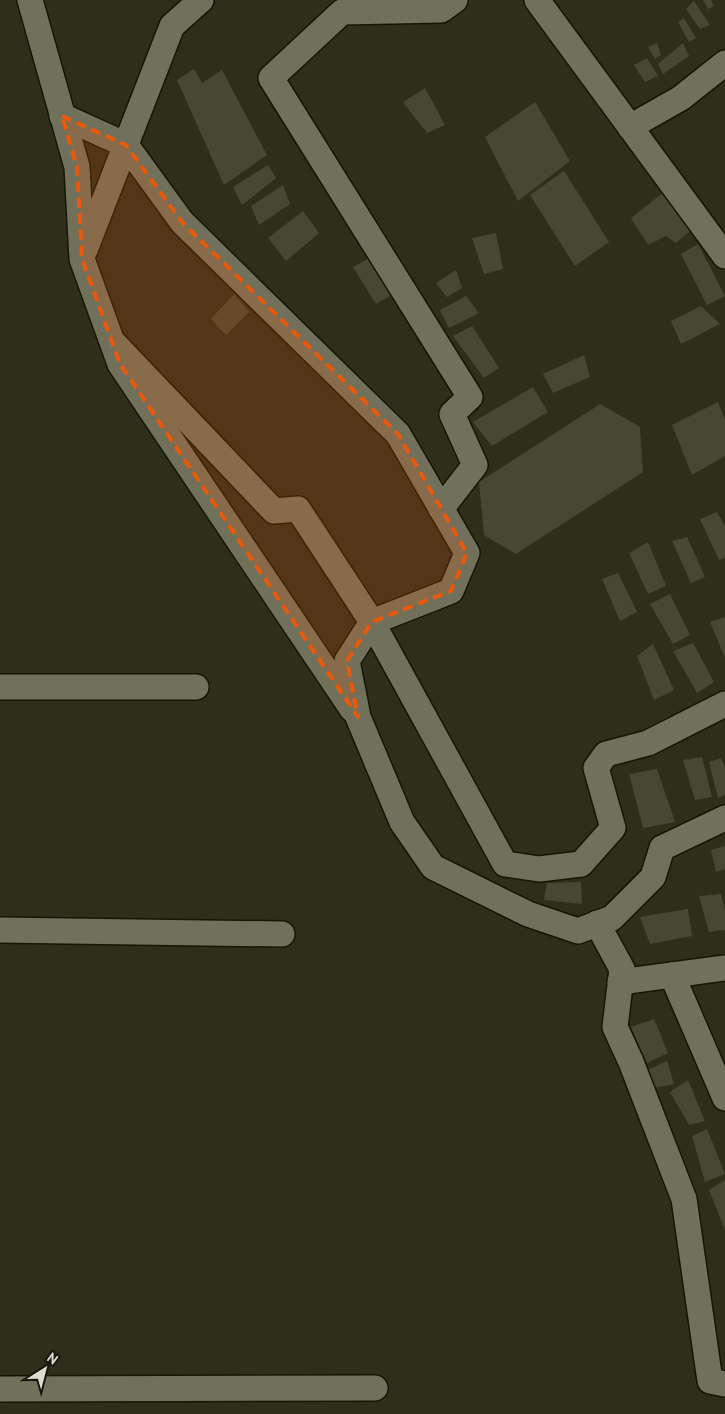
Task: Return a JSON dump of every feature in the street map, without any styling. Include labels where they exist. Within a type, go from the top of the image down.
[{"type":"street","points":[[30,0],[77,167],[82,259],[120,364],[358,717],[402,822],[433,867],[528,914],[578,931],[612,918],[653,877],[662,848],[725,818]]},
{"type":"street","points":[[82,259],[172,26],[201,0]]},
{"type":"street","points":[[442,509],[475,465],[452,414],[470,397],[270,78],[342,12],[441,10],[454,0]]},
{"type":"street","points":[[537,0],[725,256]]},
{"type":"street","points":[[630,127],[681,98],[725,63]]},
{"type":"street","points":[[62,116],[126,145],[182,222],[398,434],[467,553],[452,591],[372,622],[347,661],[358,717]]},
{"type":"street","points":[[112,341],[274,511],[298,509],[372,622],[505,864],[538,869],[581,864],[613,828],[596,768],[606,754],[648,743],[725,704]]},
{"type":"street","points":[[0,687],[196,687]]},
{"type":"street","points":[[597,924],[622,969],[615,1027],[631,1062],[684,1199],[710,1381],[725,1384]]},
{"type":"street","points":[[0,930],[282,934]]},
{"type":"street","points":[[620,982],[725,968]]},
{"type":"street","points":[[672,975],[725,1098]]},
{"type":"street","points":[[0,1388],[374,1388]]},
{"type":"highlighted area","points":[[62,116],[126,145],[182,222],[398,434],[467,553],[451,591],[372,622],[347,661],[358,717],[120,364],[82,259],[77,167]]},
{"type":"building","points":[[703,0],[711,0],[714,6],[708,9]]},
{"type":"building","points":[[694,1],[710,25],[700,29],[686,9]]},
{"type":"building","points":[[684,18],[696,38],[689,42],[678,22]]},
{"type":"building","points":[[657,43],[661,55],[655,59],[648,47]]},
{"type":"building","points":[[683,43],[689,56],[663,74],[658,64]]},
{"type":"building","points":[[647,58],[658,76],[645,82],[634,65]]},
{"type":"building","points":[[194,69],[202,83],[222,70],[267,155],[224,185],[177,80]]},
{"type":"building","points":[[425,88],[445,125],[427,133],[403,102]]},
{"type":"building","points":[[535,102],[570,161],[518,201],[485,137]]},
{"type":"building","points":[[268,165],[276,178],[242,205],[233,187]]},
{"type":"building","points":[[564,171],[609,242],[575,266],[530,195]]},
{"type":"building","points":[[283,185],[290,204],[259,225],[251,206]]},
{"type":"building","points":[[668,189],[691,230],[676,243],[666,236],[648,245],[631,218]]},
{"type":"building","points":[[303,211],[319,233],[286,261],[268,238]]},
{"type":"building","points":[[496,233],[503,269],[484,274],[472,238]]},
{"type":"building","points":[[698,244],[725,296],[707,305],[681,254]]},
{"type":"building","points":[[369,258],[392,295],[376,304],[353,267]]},
{"type":"building","points":[[456,270],[462,288],[447,297],[436,283]]},
{"type":"building","points":[[234,294],[249,312],[226,335],[211,319]]},
{"type":"building","points":[[466,296],[479,313],[449,328],[440,310]]},
{"type":"building","points":[[701,306],[720,324],[681,344],[671,321]]},
{"type":"building","points":[[472,326],[499,368],[484,378],[453,336]]},
{"type":"building","points":[[584,355],[590,377],[553,393],[543,374]]},
{"type":"building","points":[[533,387],[548,412],[492,446],[473,422]]},
{"type":"building","points":[[718,402],[725,420],[725,456],[692,475],[672,425]]},
{"type":"building","points":[[600,404],[640,427],[643,472],[516,554],[484,535],[479,482]]},
{"type":"building","points":[[717,512],[725,526],[725,558],[719,560],[700,519]]},
{"type":"building","points":[[687,537],[705,577],[691,583],[672,541]]},
{"type":"building","points":[[648,542],[666,586],[648,594],[629,553]]},
{"type":"building","points":[[618,573],[637,612],[620,621],[602,579]]},
{"type":"building","points":[[670,594],[690,635],[673,644],[650,604]]},
{"type":"building","points":[[725,617],[725,658],[710,622]]},
{"type":"building","points":[[693,643],[714,682],[697,693],[673,651]]},
{"type":"building","points":[[653,644],[674,690],[654,700],[637,656]]},
{"type":"building","points":[[702,757],[712,797],[695,800],[683,760]]},
{"type":"building","points":[[721,758],[725,768],[725,795],[718,798],[709,762]]},
{"type":"building","points":[[657,769],[675,822],[643,828],[629,774]]},
{"type":"building","points":[[725,846],[725,869],[716,872],[711,850]]},
{"type":"building","points":[[581,882],[582,904],[544,900],[547,883]]},
{"type":"building","points":[[721,894],[725,911],[725,930],[709,932],[699,896]]},
{"type":"building","points":[[688,909],[692,936],[650,944],[640,917]]},
{"type":"building","points":[[654,1019],[668,1053],[647,1063],[631,1027]]},
{"type":"building","points":[[667,1061],[674,1084],[654,1088],[648,1070]]},
{"type":"building","points":[[688,1080],[705,1121],[689,1125],[670,1092]]},
{"type":"building","points":[[707,1129],[725,1174],[705,1182],[692,1136]]},
{"type":"building","points":[[725,1180],[725,1230],[709,1190]]}]
